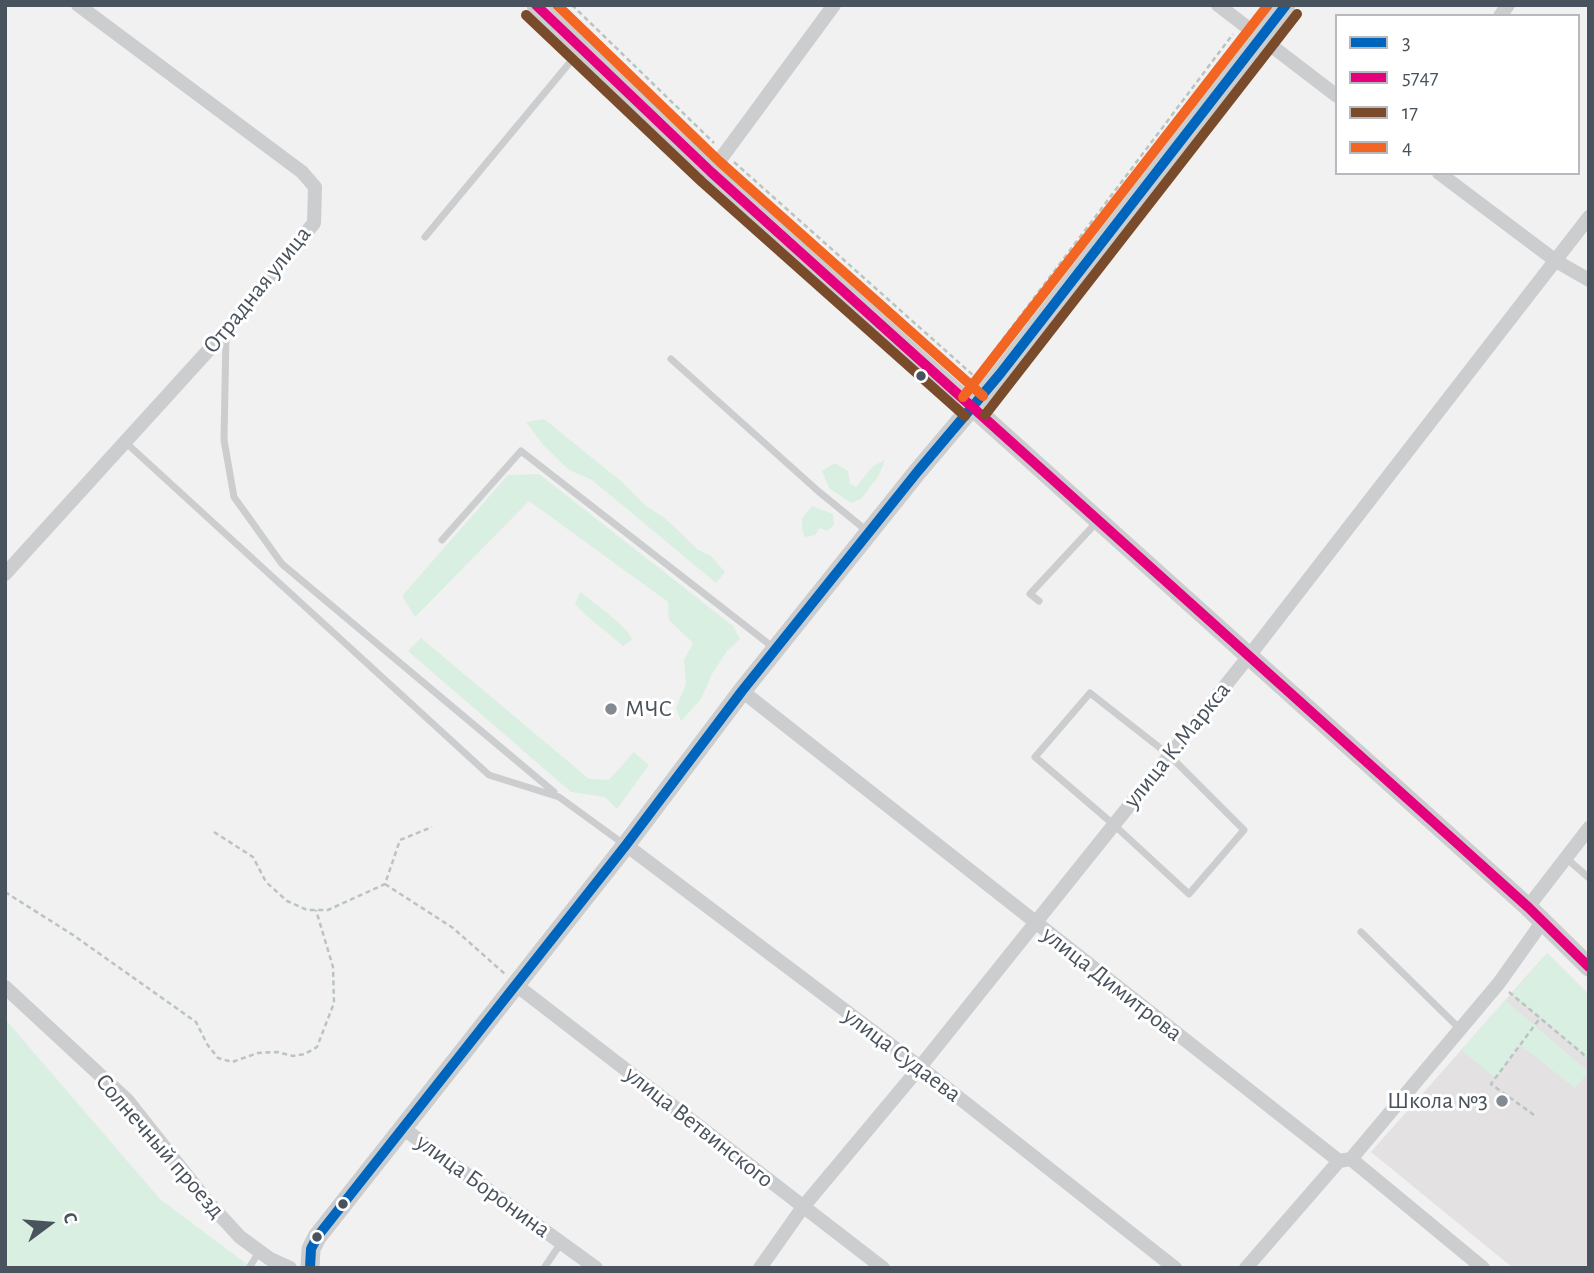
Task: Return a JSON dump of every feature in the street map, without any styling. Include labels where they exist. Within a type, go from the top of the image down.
[{"type":"street","name":"Отрадная улица","points":[[5,574],[226,331],[314,223],[315,187],[302,172],[78,5]]},
{"type":"street","points":[[711,172],[834,5]]},
{"type":"street","points":[[1218,5],[1335,94]]},
{"type":"street","points":[[310,1268],[311,1249],[317,1237],[626,845],[742,691],[918,471],[974,406],[1286,5]]},
{"type":"street","points":[[542,7],[711,172],[1528,907],[1589,967]]},
{"type":"street","points":[[1442,175],[1556,261],[1589,280]]},
{"type":"street","name":"улица К.Маркса","points":[[760,1268],[803,1207],[920,1068],[1249,656],[1589,217]]},
{"type":"street","name":"улица Димитрова","points":[[742,691],[1034,923],[1483,1268]]},
{"type":"street","points":[[1528,907],[1589,828]]},
{"type":"street","name":"улица Судаева","points":[[626,845],[920,1068],[1175,1268]]},
{"type":"street","points":[[1246,1268],[1460,1029],[1499,983],[1543,921]]},
{"type":"street","name":"улица Ветвинского","points":[[516,985],[883,1268]]},
{"type":"street","name":"Солнечный проезд","points":[[5,987],[128,1101],[207,1201],[240,1237],[290,1268]]},
{"type":"street","name":"улица Боронина","points":[[404,1129],[596,1268]]},
{"type":"lane","points":[[425,237],[581,48]]},
{"type":"lane","points":[[226,331],[224,440],[234,497],[282,564],[559,797],[626,845]]},
{"type":"lane","points":[[671,359],[818,491],[870,533]]},
{"type":"lane","points":[[124,441],[489,775],[559,797]]},
{"type":"lane","points":[[442,540],[522,450],[776,649]]},
{"type":"lane","points":[[1039,601],[1030,594],[1099,520]]},
{"type":"lane","points":[[1090,693],[1169,755],[1244,830],[1189,894],[1113,824],[1035,757],[1090,693]]},
{"type":"lane","points":[[1566,858],[1589,878]]},
{"type":"lane","points":[[1361,932],[1460,1029]]},
{"type":"lane","points":[[544,1268],[561,1242]]},
{"type":"lane","points":[[248,1268],[260,1251]]},
{"type":"path","points":[[572,5],[724,154],[974,376],[1241,24]]},
{"type":"path","points":[[214,832],[253,857],[266,882],[287,901],[307,910],[328,910],[385,884],[400,840],[432,827]]},
{"type":"path","points":[[385,884],[453,928],[516,985]]},
{"type":"path","points":[[5,892],[73,934],[196,1021],[207,1044],[218,1058],[232,1062],[258,1053],[305,1055],[317,1047],[334,1003],[333,967],[316,910]]},
{"type":"path","points":[[1499,983],[1589,1059]]},
{"type":"path","points":[[1534,1115],[1491,1084],[1540,1018]]},
{"type":"shaded area","name":"Школа №3","points":[[1547,953],[1589,995],[1589,1268],[1513,1268],[1371,1152]]},
{"type":"green space","points":[[544,419],[622,482],[646,506],[665,518],[697,549],[711,556],[725,572],[716,583],[592,480],[569,470],[544,446],[526,422]]},
{"type":"green space","points":[[885,460],[879,475],[861,499],[851,503],[829,488],[822,471],[835,463],[848,471],[850,484],[856,487],[873,466]]},
{"type":"green space","points":[[539,474],[733,626],[740,639],[727,651],[712,674],[701,699],[681,721],[676,708],[686,684],[684,660],[693,643],[669,620],[668,602],[529,501],[415,617],[402,596],[508,475]]},
{"type":"green space","points":[[812,506],[833,514],[834,525],[827,531],[820,528],[815,535],[805,537],[802,518]]},
{"type":"green space","points":[[580,592],[609,614],[628,632],[632,640],[623,646],[587,616],[575,604]]},
{"type":"green space","points":[[421,638],[589,779],[609,780],[634,752],[649,765],[617,809],[605,797],[571,792],[408,651]]},
{"type":"green space","points":[[1547,953],[1589,995],[1589,1059],[1512,994]]},
{"type":"green space","points":[[1505,1000],[1589,1072],[1575,1088],[1520,1045],[1495,1078],[1461,1050]]},
{"type":"green space","points":[[5,1019],[160,1199],[252,1268],[5,1268]]},
{"type":"transit line","name":"5747","points":[[536,5],[711,172],[1528,907],[1589,967]]},
{"type":"transit line","name":"4","points":[[557,5],[720,162],[983,396]]},
{"type":"transit line","name":"4","points":[[963,397],[1268,5]]},
{"type":"transit line","name":"3","points":[[310,1268],[311,1249],[317,1237],[626,845],[742,691],[918,471],[1000,374],[1286,5]]},
{"type":"transit line","name":"17","points":[[985,415],[1297,14]]},
{"type":"transit line","name":"17","points":[[526,15],[702,182],[965,416]]},
{"type":"place","name":"МЧС","points":[[611,709]]},
{"type":"place","name":"Школа №3","points":[[1502,1101]]}]
